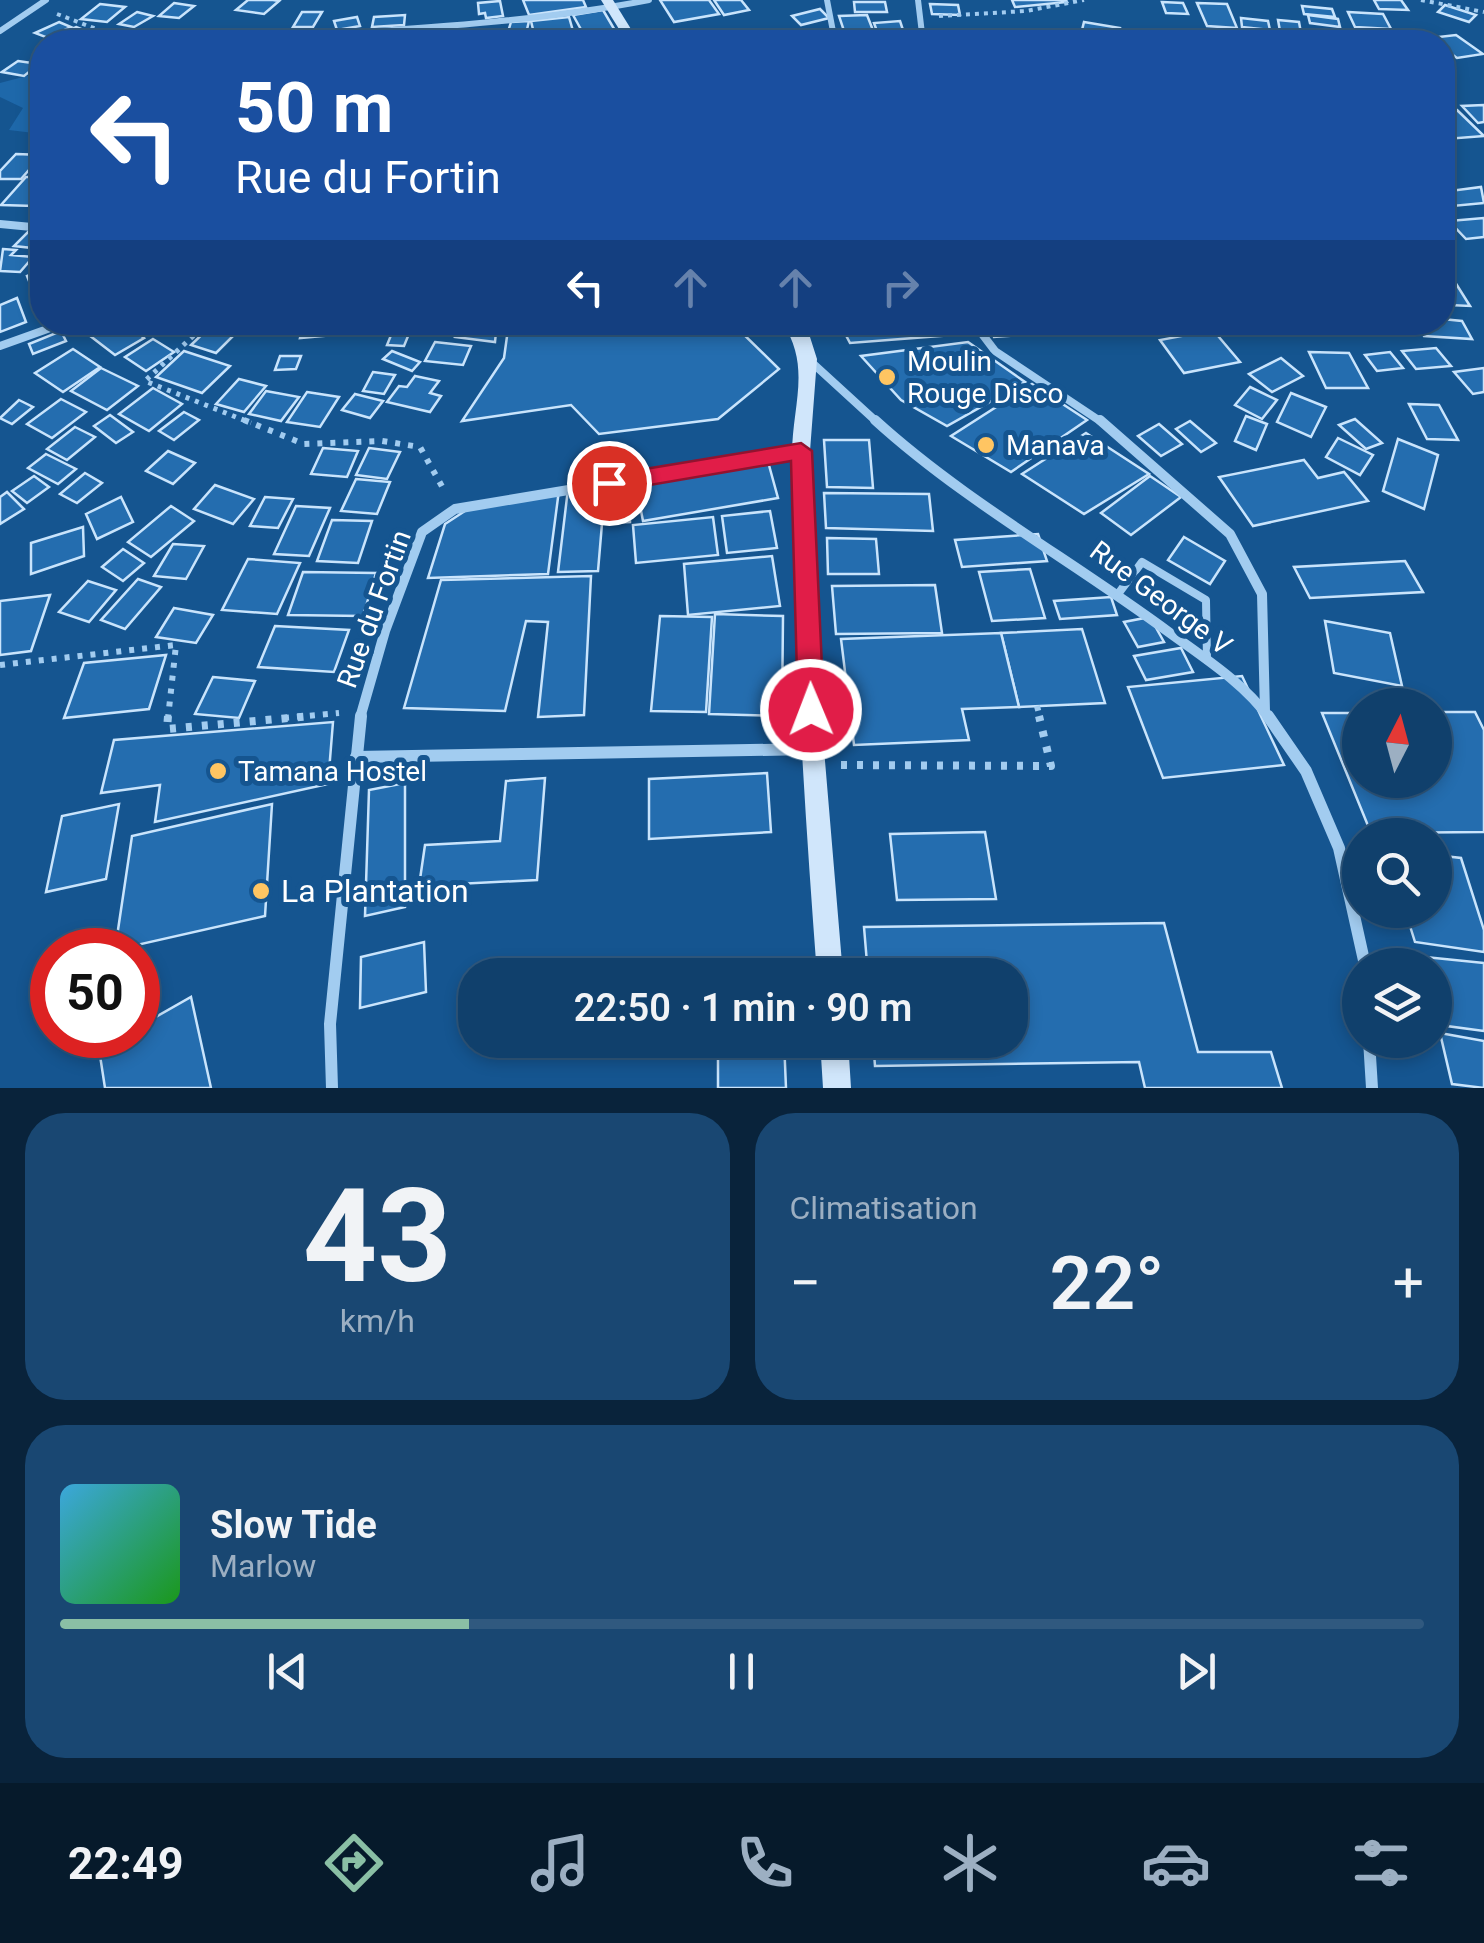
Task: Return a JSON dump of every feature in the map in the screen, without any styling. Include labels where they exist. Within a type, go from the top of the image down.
[{"type":"main road","points":[[610,4],[626,30]]},
{"type":"main road","points":[[801,335],[808,360],[801,451],[813,757],[829,958]]},
{"type":"main road","points":[[836,1058],[838,1088]]},
{"type":"street","points":[[0,30],[46,0]]},
{"type":"street","points":[[388,30],[491,23],[648,0]]},
{"type":"street","points":[[827,0],[833,30]]},
{"type":"street","points":[[918,0],[924,30]]},
{"type":"street","points":[[0,224],[30,227]]},
{"type":"street","points":[[0,346],[30,335]]},
{"type":"street","points":[[983,335],[995,351],[1088,409],[1230,534],[1262,594],[1265,712]]},
{"type":"street","name":"Rue George V","points":[[808,360],[910,452],[1118,594],[1207,660],[1265,712],[1306,772],[1338,848],[1360,948]]},
{"type":"street","points":[[455,509],[801,451]]},
{"type":"street","name":"Rue du Fortin","points":[[332,1088],[330,1024],[361,711],[384,630],[422,532],[455,509]]},
{"type":"street","points":[[356,757],[813,757]]},
{"type":"street","points":[[1370,1058],[1372,1088]]},
{"type":"lane","points":[[1118,594],[1142,562],[1206,600],[1207,660]]},
{"type":"path","points":[[1004,0],[1010,13]]},
{"type":"path","points":[[923,16],[1010,13],[1084,0]]},
{"type":"path","points":[[1422,0],[1484,12]]},
{"type":"path","points":[[37,6],[99,30]]},
{"type":"path","points":[[194,335],[145,381],[304,444],[382,441],[420,447],[455,509]]},
{"type":"path","points":[[0,665],[176,645],[168,729],[361,711]]},
{"type":"path","points":[[813,757],[1051,766],[1036,706]]},
{"type":"shaded area","points":[[30,75],[30,133],[9,130],[23,108],[0,97],[0,83]]},
{"type":"building","points":[[248,0],[279,1],[264,14],[236,10]]},
{"type":"building","points":[[523,0],[583,0],[586,7],[529,15]]},
{"type":"building","points":[[660,0],[709,0],[719,14],[674,22]]},
{"type":"building","points":[[714,0],[741,0],[749,10],[724,15]]},
{"type":"building","points":[[1012,0],[1066,0],[1067,2],[1015,7]]},
{"type":"building","points":[[1374,0],[1401,0],[1408,10],[1379,9]]},
{"type":"building","points":[[500,1],[503,16],[486,18],[485,13],[479,14],[478,3]]},
{"type":"building","points":[[854,2],[885,2],[887,12],[855,12]]},
{"type":"building","points":[[1162,2],[1183,3],[1188,14],[1166,13]]},
{"type":"building","points":[[174,3],[194,6],[179,18],[159,16]]},
{"type":"building","points":[[1197,3],[1227,4],[1237,28],[1207,26]]},
{"type":"building","points":[[100,4],[125,7],[107,22],[81,19]]},
{"type":"building","points":[[930,4],[958,5],[960,15],[932,14]]},
{"type":"building","points":[[1445,5],[1476,15],[1469,22],[1438,12]]},
{"type":"building","points":[[1302,6],[1332,9],[1335,17],[1304,14]]},
{"type":"building","points":[[820,9],[829,18],[801,25],[792,16]]},
{"type":"building","points":[[603,10],[615,30],[581,30],[573,15]]},
{"type":"building","points":[[137,12],[153,16],[134,27],[119,24]]},
{"type":"building","points":[[302,12],[322,12],[313,27],[293,27]]},
{"type":"building","points":[[1348,12],[1383,14],[1391,29],[1355,27]]},
{"type":"building","points":[[405,15],[404,25],[372,27],[374,17]]},
{"type":"building","points":[[867,15],[873,30],[844,30],[839,16]]},
{"type":"building","points":[[1308,15],[1338,19],[1340,27],[1310,23]]},
{"type":"building","points":[[357,17],[360,26],[337,30],[334,21]]},
{"type":"building","points":[[569,17],[573,30],[533,30],[531,21]]},
{"type":"building","points":[[1241,18],[1268,21],[1270,30],[1242,27]]},
{"type":"building","points":[[1278,20],[1299,22],[1300,30],[1280,30]]},
{"type":"building","points":[[529,21],[527,30],[509,30],[511,22]]},
{"type":"building","points":[[900,21],[903,30],[876,30],[874,23]]},
{"type":"building","points":[[59,22],[71,27],[65,30],[42,30]]},
{"type":"building","points":[[1084,22],[1120,28],[1120,30],[1082,30]]},
{"type":"building","points":[[1456,35],[1483,54],[1457,58]]},
{"type":"building","points":[[18,61],[30,63],[30,71],[24,76],[2,72]]},
{"type":"building","points":[[1484,105],[1484,122],[1478,123],[1462,106]]},
{"type":"building","points":[[1457,110],[1484,136],[1455,138]]},
{"type":"building","points":[[16,154],[30,155],[30,169],[21,179],[0,179],[0,171]]},
{"type":"building","points":[[26,177],[30,177],[30,206],[1,205]]},
{"type":"building","points":[[1481,187],[1484,203],[1455,206],[1455,190]]},
{"type":"building","points":[[1484,218],[1484,237],[1466,239],[1455,227],[1455,220]]},
{"type":"building","points":[[30,230],[30,248],[14,246]]},
{"type":"building","points":[[3,249],[16,250],[11,255],[30,257],[20,272],[0,271]]},
{"type":"building","points":[[1455,282],[1470,306],[1455,305]]},
{"type":"building","points":[[17,298],[26,322],[0,332],[0,305]]},
{"type":"building","points":[[1455,320],[1462,321],[1472,339],[1424,336],[1455,335]]},
{"type":"building","points":[[51,335],[63,335],[66,341],[33,354],[29,344]]},
{"type":"building","points":[[89,335],[144,338],[115,355]]},
{"type":"building","points":[[201,335],[234,335],[216,353],[191,345]]},
{"type":"building","points":[[391,335],[408,335],[404,346],[387,345]]},
{"type":"building","points":[[456,335],[496,335],[495,342]]},
{"type":"building","points":[[507,335],[744,335],[779,369],[718,419],[599,434],[571,405],[462,421],[504,358]]},
{"type":"building","points":[[846,335],[952,335],[850,343]]},
{"type":"building","points":[[1217,335],[1240,362],[1184,373],[1160,340]]},
{"type":"building","points":[[153,339],[174,352],[146,371],[125,357]]},
{"type":"building","points":[[435,342],[471,346],[463,365],[425,361]]},
{"type":"building","points":[[968,342],[1025,382],[947,426],[901,400],[861,356]]},
{"type":"building","points":[[1436,348],[1451,366],[1416,369],[1402,351]]},
{"type":"building","points":[[73,349],[100,367],[63,392],[35,373]]},
{"type":"building","points":[[184,351],[230,366],[202,393],[156,377]]},
{"type":"building","points":[[392,351],[420,362],[412,371],[383,359]]},
{"type":"building","points":[[1309,352],[1349,353],[1368,388],[1326,388]]},
{"type":"building","points":[[1390,352],[1403,368],[1377,371],[1365,355]]},
{"type":"building","points":[[280,356],[301,356],[296,369],[275,370]]},
{"type":"building","points":[[1281,358],[1303,376],[1272,392],[1249,374]]},
{"type":"building","points":[[101,368],[138,386],[107,410],[71,391]]},
{"type":"building","points":[[1484,368],[1484,392],[1473,394],[1454,372]]},
{"type":"building","points":[[373,372],[395,375],[384,394],[363,391]]},
{"type":"building","points":[[415,376],[439,381],[430,393],[441,396],[430,412],[387,402],[399,386],[407,387]]},
{"type":"building","points":[[239,379],[266,386],[244,412],[216,404]]},
{"type":"building","points":[[1032,384],[1087,420],[1011,472],[951,436]]},
{"type":"building","points":[[1250,387],[1277,400],[1262,419],[1235,405]]},
{"type":"building","points":[[153,388],[182,404],[149,431],[119,414]]},
{"type":"building","points":[[266,391],[299,397],[281,421],[249,414]]},
{"type":"building","points":[[307,392],[339,397],[320,427],[287,422]]},
{"type":"building","points":[[1291,393],[1326,407],[1311,437],[1277,422]]},
{"type":"building","points":[[355,394],[383,401],[370,418],[342,410]]},
{"type":"building","points":[[61,399],[86,412],[52,438],[27,424]]},
{"type":"building","points":[[19,400],[33,407],[12,424],[0,418]]},
{"type":"building","points":[[1409,404],[1439,405],[1458,440],[1427,439]]},
{"type":"building","points":[[184,412],[199,420],[174,440],[159,431]]},
{"type":"building","points":[[110,415],[133,432],[116,443],[94,426]]},
{"type":"building","points":[[1246,416],[1267,424],[1256,450],[1235,441]]},
{"type":"building","points":[[1355,419],[1382,443],[1366,449],[1339,425]]},
{"type":"building","points":[[1190,421],[1216,443],[1201,452],[1176,429]]},
{"type":"building","points":[[1159,424],[1182,444],[1161,456],[1138,436]]},
{"type":"building","points":[[75,427],[95,437],[67,460],[47,449]]},
{"type":"building","points":[[1086,433],[1149,474],[1084,514],[1022,474]]},
{"type":"building","points":[[1338,438],[1373,455],[1360,475],[1326,457]]},
{"type":"building","points":[[1398,439],[1438,455],[1424,509],[1383,491]]},
{"type":"building","points":[[824,440],[869,440],[873,488],[827,487]]},
{"type":"building","points":[[323,448],[358,451],[347,477],[311,474]]},
{"type":"building","points":[[369,448],[400,452],[387,479],[356,475]]},
{"type":"building","points":[[168,451],[195,463],[173,484],[146,471]]},
{"type":"building","points":[[46,454],[76,469],[58,484],[28,468]]},
{"type":"building","points":[[767,458],[778,498],[643,521],[635,480]]},
{"type":"building","points":[[1304,460],[1318,478],[1344,472],[1368,501],[1253,526],[1219,477]]},
{"type":"building","points":[[85,473],[102,483],[77,503],[60,494]]},
{"type":"building","points":[[34,476],[49,487],[27,503],[12,491]]},
{"type":"building","points":[[1150,476],[1181,497],[1131,535],[1101,513]]},
{"type":"building","points":[[356,479],[390,482],[377,514],[341,511]]},
{"type":"building","points":[[631,481],[630,522],[610,523],[611,482]]},
{"type":"building","points":[[215,485],[254,499],[233,524],[194,509]]},
{"type":"building","points":[[605,488],[598,571],[558,572],[568,489]]},
{"type":"building","points":[[559,490],[548,574],[428,578],[445,524],[468,509]]},
{"type":"building","points":[[7,492],[24,509],[0,524],[0,497]]},
{"type":"building","points":[[824,493],[929,494],[933,531],[826,528]]},
{"type":"building","points":[[121,497],[133,522],[97,539],[86,514]]},
{"type":"building","points":[[265,497],[293,499],[278,528],[250,526]]},
{"type":"building","points":[[171,506],[194,521],[151,557],[128,542]]},
{"type":"building","points":[[296,506],[330,508],[309,556],[274,554]]},
{"type":"building","points":[[770,511],[777,548],[727,553],[722,516]]},
{"type":"building","points":[[713,517],[718,555],[636,563],[633,525]]},
{"type":"building","points":[[332,520],[372,521],[358,563],[317,561]]},
{"type":"building","points":[[83,527],[84,556],[31,574],[31,543]]},
{"type":"building","points":[[1038,534],[1047,561],[962,567],[955,540]]},
{"type":"building","points":[[1184,537],[1225,561],[1210,584],[1168,560]]},
{"type":"building","points":[[827,538],[876,539],[879,574],[828,574]]},
{"type":"building","points":[[173,544],[204,546],[186,579],[154,576]]},
{"type":"building","points":[[123,549],[144,563],[123,581],[102,567]]},
{"type":"building","points":[[772,556],[780,606],[688,615],[684,564]]},
{"type":"building","points":[[248,559],[300,563],[277,614],[222,610]]},
{"type":"building","points":[[1405,561],[1423,592],[1310,598],[1294,567]]},
{"type":"building","points":[[1030,569],[1045,618],[992,621],[979,572]]},
{"type":"building","points":[[303,572],[376,573],[363,616],[288,615]]},
{"type":"building","points":[[591,576],[584,715],[538,717],[548,622],[526,621],[505,711],[404,708],[441,580]]},
{"type":"building","points":[[138,579],[161,587],[125,629],[101,620]]},
{"type":"building","points":[[88,581],[116,590],[89,622],[59,612]]},
{"type":"building","points":[[935,585],[942,633],[836,634],[832,586]]},
{"type":"building","points":[[50,595],[31,651],[0,655],[0,601]]},
{"type":"building","points":[[1111,597],[1117,615],[1060,619],[1054,601]]},
{"type":"building","points":[[174,608],[213,615],[196,643],[156,637]]},
{"type":"building","points":[[715,614],[783,616],[782,716],[709,714]]},
{"type":"building","points":[[660,616],[712,617],[706,712],[651,711]]},
{"type":"building","points":[[1150,617],[1164,642],[1138,647],[1124,622]]},
{"type":"building","points":[[1325,621],[1390,633],[1402,686],[1334,673]]},
{"type":"building","points":[[275,626],[349,630],[334,672],[258,667]]},
{"type":"building","points":[[1082,629],[1105,703],[1019,707],[1001,633]]},
{"type":"building","points":[[1001,633],[1019,707],[962,709],[969,740],[854,745],[841,639]]},
{"type":"building","points":[[1181,648],[1193,672],[1146,680],[1134,656]]},
{"type":"building","points":[[166,655],[149,709],[64,718],[84,663]]},
{"type":"building","points":[[1242,676],[1284,765],[1163,778],[1128,687]]},
{"type":"building","points":[[213,677],[255,681],[239,718],[195,714]]},
{"type":"building","points":[[1452,712],[1475,712],[1484,730],[1484,832],[1452,832],[1452,818],[1365,818],[1357,798],[1452,798]]},
{"type":"building","points":[[1322,713],[1342,713],[1342,762]]},
{"type":"building","name":"Tamana Hostel","points":[[333,722],[328,784],[155,822],[160,785],[101,793],[114,740]]},
{"type":"building","points":[[767,773],[771,832],[649,839],[649,779]]},
{"type":"building","points":[[545,778],[537,880],[419,886],[425,845],[500,841],[506,781]]},
{"type":"building","points":[[405,783],[405,907],[365,916],[369,790]]},
{"type":"building","points":[[119,804],[106,879],[46,892],[62,816]]},
{"type":"building","points":[[272,804],[265,916],[160,940],[160,928],[118,928],[132,836]]},
{"type":"building","points":[[985,832],[996,899],[897,900],[890,834]]},
{"type":"building","points":[[1452,857],[1461,858],[1484,930],[1484,952],[1415,942],[1411,928],[1452,928]]},
{"type":"building","points":[[1164,923],[1198,1052],[1271,1052],[1282,1088],[1145,1088],[1139,1062],[875,1066],[874,1058],[1028,1058],[1028,958],[867,958],[864,927]]},
{"type":"building","points":[[424,942],[426,992],[360,1008],[361,957]]},
{"type":"building","points":[[1452,960],[1484,963],[1484,1031],[1452,1027]]},
{"type":"building","points":[[191,997],[211,1088],[105,1088],[100,1058],[160,1058],[160,1015]]},
{"type":"building","points":[[1452,1035],[1484,1041],[1484,1088],[1452,1084],[1446,1058],[1452,1058]]},
{"type":"building","points":[[718,1058],[785,1058],[786,1088],[718,1088]]},
{"type":"place","name":"Moulin Rouge Disco","points":[[887,377]]},
{"type":"place","name":"Manava","points":[[986,445]]},
{"type":"place","name":"Tamana Hostel","points":[[218,771]]},
{"type":"place","name":"La Plantation","points":[[261,891]]},
{"type":"route","points":[[609,483],[801,451],[811,710]]}]
